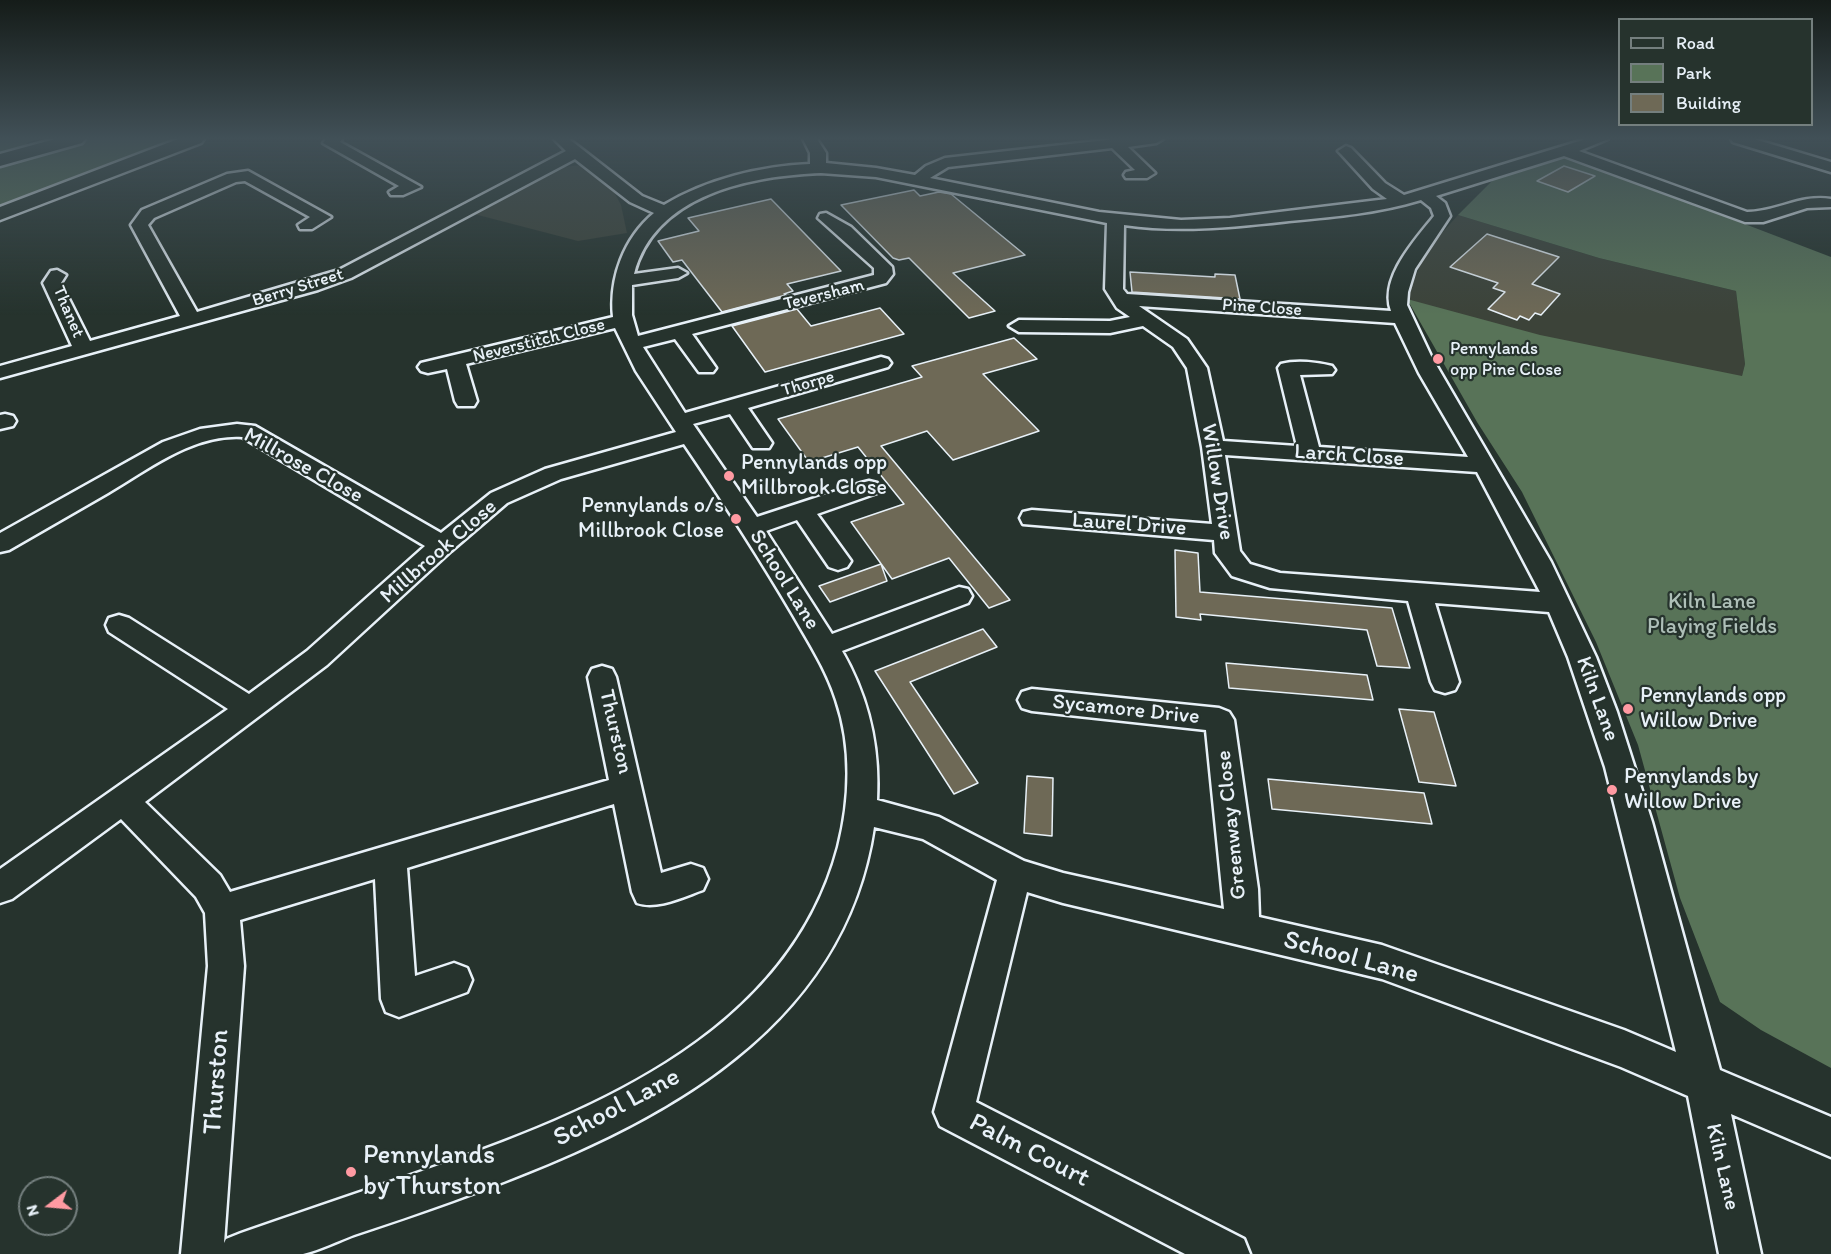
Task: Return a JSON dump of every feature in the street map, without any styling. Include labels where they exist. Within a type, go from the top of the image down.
[{"type":"main road","points":[[0,214],[43,198]]},
{"type":"street","points":[[186,198],[148,214],[140,225],[191,318]]},
{"type":"street","points":[[287,198],[323,217],[306,225]]},
{"type":"street","name":"Berry Street","points":[[0,372],[345,274],[490,198]]},
{"type":"street","points":[[634,198],[666,212]]},
{"type":"street","name":"School Lane","points":[[241,1254],[510,1161],[579,1132],[663,1088],[710,1056],[784,985],[812,946],[836,903],[853,858],[862,810],[864,782],[858,729],[842,677],[752,528],[632,344],[623,320],[620,299],[638,240],[648,226],[690,198]]},
{"type":"street","name":"School Lane","points":[[1001,198],[1116,218],[1164,224],[1203,225],[1408,198]]},
{"type":"street","name":"Kiln Lane","points":[[1414,198],[1439,206],[1442,216],[1413,255],[1400,280],[1398,305],[1436,383],[1484,465],[1558,603],[1575,639],[1616,750],[1705,1082],[1740,1254]]},
{"type":"street","points":[[1692,198],[1745,217],[1763,217],[1806,203],[1828,203]]},
{"type":"street","points":[[1036,205],[1036,222]]},
{"type":"street","name":"Teversham","points":[[632,344],[880,279],[884,274],[883,267],[845,231],[826,218]]},
{"type":"street","points":[[1116,218],[1113,235],[1116,264],[1114,289],[1120,299]]},
{"type":"street","points":[[625,280],[678,273]]},
{"type":"street","name":"Thanet","points":[[57,275],[52,283],[84,348]]},
{"type":"street","name":"Pine Close","points":[[1120,299],[1403,318]]},
{"type":"street","name":"Willow Drive","points":[[1120,299],[1180,343],[1197,368],[1213,447],[1228,553],[1241,570],[1265,580],[1558,603]]},
{"type":"street","name":"Neverstitch Close","points":[[428,367],[623,320]]},
{"type":"street","points":[[1019,326],[1110,327],[1146,320]]},
{"type":"street","points":[[680,332],[706,368]]},
{"type":"street","name":"Neverstitch Close","points":[[455,361],[466,401]]},
{"type":"street","name":"Thorpe","points":[[685,428],[735,405],[881,363]]},
{"type":"street","points":[[1310,454],[1288,368],[1325,370]]},
{"type":"street","points":[[735,405],[761,443]]},
{"type":"street","name":"Millbrook Close","points":[[0,888],[249,710],[317,658],[499,498],[553,474],[685,428]]},
{"type":"street","name":"Millrose Close","points":[[0,544],[171,447],[201,435],[235,429],[247,431],[442,546]]},
{"type":"street","name":"Larch Close","points":[[1213,447],[1484,465]]},
{"type":"street","points":[[752,528],[869,488]]},
{"type":"street","points":[[802,510],[837,561]]},
{"type":"street","name":"Laurel Drive","points":[[1032,518],[1226,532]]},
{"type":"street","points":[[1418,591],[1445,682]]},
{"type":"street","points":[[825,646],[959,596]]},
{"type":"street","points":[[119,625],[249,710]]},
{"type":"street","name":"Thurston","points":[[602,677],[650,892],[691,879]]},
{"type":"street","name":"Sycamore Drive","points":[[1032,700],[1219,720]]},
{"type":"street","name":"Greenway Close","points":[[1219,720],[1241,889],[1242,930]]},
{"type":"street","name":"Thurston","points":[[222,910],[628,787]]},
{"type":"street","name":"Thurston","points":[[122,800],[208,886],[222,910],[226,966],[202,1254]]},
{"type":"street","name":"School Lane","points":[[862,810],[928,827],[953,838],[1015,873],[1063,888],[1382,962],[1510,1006],[1705,1082],[1831,1137]]},
{"type":"street","points":[[390,859],[399,999],[454,980]]},
{"type":"street","name":"Palm Court","points":[[1015,873],[954,1112],[1229,1254]]},
{"type":"shaded area","points":[[504,198],[617,198],[627,233],[578,241],[474,214]]},
{"type":"shaded area","points":[[1458,215],[1599,258],[1736,291],[1745,364],[1713,495],[1427,334],[1407,299],[1425,252]]},
{"type":"green space","points":[[0,198],[20,198],[0,205]]},
{"type":"green space","name":"Kiln Lane Playing Fields","points":[[1475,198],[1676,198],[1831,257],[1831,1068],[1761,1030],[1720,1002],[1680,898],[1638,745],[1596,642],[1522,492],[1477,422],[1407,299],[1540,335],[1742,376],[1745,364],[1736,291],[1599,258],[1458,215]]},
{"type":"building","points":[[877,198],[955,198],[1025,255],[953,273],[995,311],[969,318],[909,258],[899,260],[893,258],[841,205]]},
{"type":"building","points":[[771,199],[841,271],[787,284],[793,291],[784,294],[786,295],[722,312],[682,260],[673,262],[658,241],[699,231],[688,218]]},
{"type":"building","points":[[1487,234],[1559,257],[1532,284],[1560,294],[1541,315],[1535,313],[1529,320],[1520,316],[1517,320],[1488,309],[1505,292],[1493,288],[1498,283],[1450,267]]},
{"type":"building","points":[[1130,272],[1215,277],[1215,274],[1235,275],[1240,299],[1132,292]]},
{"type":"building","points":[[880,308],[904,334],[765,372],[732,326],[797,309],[811,326]]},
{"type":"building","points":[[1014,338],[1037,359],[983,374],[1039,431],[953,460],[927,431],[881,446],[1010,600],[989,608],[949,558],[892,579],[851,522],[904,504],[858,447],[809,462],[778,419],[922,377],[912,366]]},
{"type":"building","points":[[1175,550],[1198,553],[1200,592],[1392,608],[1410,668],[1377,666],[1367,630],[1200,614],[1201,620],[1176,617]]},
{"type":"building","points":[[881,564],[887,581],[830,602],[819,586]]},
{"type":"building","points":[[983,629],[997,647],[910,682],[978,783],[954,794],[875,671]]},
{"type":"building","points":[[1226,663],[1367,675],[1373,700],[1229,688]]},
{"type":"building","points":[[1399,709],[1434,712],[1456,786],[1419,782]]},
{"type":"building","points":[[1027,776],[1053,778],[1052,836],[1024,833]]},
{"type":"building","points":[[1268,779],[1424,793],[1432,824],[1272,809]]},
{"type":"place","name":"Pennylands opp Pine Close","points":[[1438,359]]},
{"type":"place","name":"Pennylands opp Millbrook Close","points":[[729,476]]},
{"type":"place","name":"Pennylands o/s Millbrook Close","points":[[736,519]]},
{"type":"place","name":"Pennylands opp Willow Drive","points":[[1628,709]]},
{"type":"place","name":"Pennylands by Willow Drive","points":[[1612,790]]},
{"type":"place","name":"Pennylands by Thurston","points":[[351,1172]]}]
